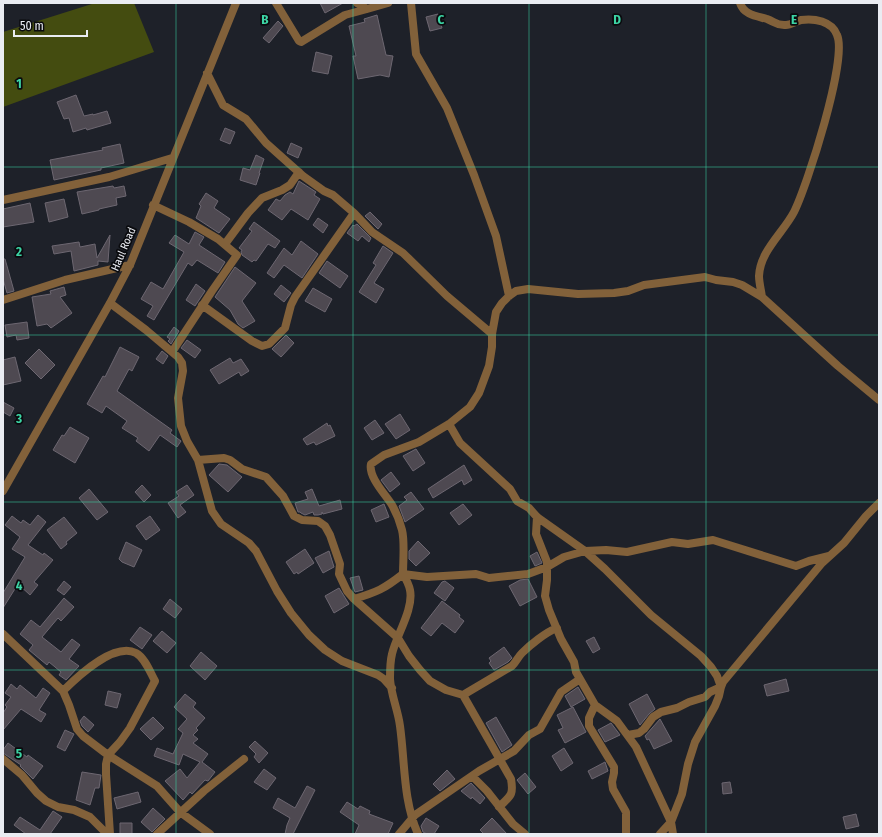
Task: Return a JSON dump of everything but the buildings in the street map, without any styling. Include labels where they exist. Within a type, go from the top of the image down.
[{"type":"street","name":"Haul Road","points":[[3,491],[130,265],[236,3]]},
{"type":"street","points":[[276,3],[299,42],[345,15],[388,3]]},
{"type":"street","points":[[358,3],[367,9]]},
{"type":"street","points":[[411,3],[416,54],[447,108],[471,169],[496,236],[509,296]]},
{"type":"street","points":[[740,3],[742,9],[752,15],[768,20],[777,25],[788,25],[801,20],[819,20],[832,28],[837,34],[840,46],[832,96],[794,213],[769,249],[762,262],[759,275],[762,297]]},
{"type":"street","points":[[207,74],[223,105],[246,119],[266,143],[299,172],[324,191],[333,195],[354,213],[372,232],[403,253],[447,296],[492,334]]},
{"type":"street","points":[[3,200],[109,176],[172,158]]},
{"type":"street","points":[[225,244],[248,213],[262,198],[290,185],[299,172]]},
{"type":"street","points":[[153,205],[189,222],[218,239],[237,255],[202,305],[172,352]]},
{"type":"street","points":[[202,305],[252,341],[262,346],[269,344],[285,328],[291,305],[295,297],[354,213]]},
{"type":"street","points":[[3,300],[65,280],[130,265]]},
{"type":"street","points":[[418,834],[412,819],[403,759],[400,725],[390,678],[392,654],[411,598],[410,589],[403,574],[402,531],[392,505],[381,490],[370,468],[371,464],[384,455],[419,442],[449,424],[470,407],[479,393],[489,366],[496,312],[509,296],[516,292],[528,289],[578,294],[614,293],[628,291],[644,285],[704,277],[742,284],[762,297],[838,366],[879,400]]},
{"type":"street","points":[[110,303],[140,325],[178,357],[182,363],[183,371],[178,398],[181,426],[186,442],[198,460],[212,511],[221,524],[253,547],[277,591],[291,613],[309,635],[325,650],[342,661],[378,674],[392,688]]},
{"type":"street","points":[[449,424],[460,443],[510,489],[517,501],[529,508],[537,517],[585,551],[651,615],[701,656],[717,676],[721,687]]},
{"type":"street","points":[[198,460],[224,458],[230,460],[242,469],[266,477],[283,496],[294,516],[302,520],[318,521],[325,526],[330,535],[340,564],[339,574],[347,591],[398,638],[409,656],[430,681],[446,690],[464,695],[511,779],[513,790],[511,795],[499,807]]},
{"type":"street","points":[[660,834],[671,822],[682,794],[688,764],[695,742],[720,696],[723,682],[737,664],[758,642],[822,563],[844,543],[866,516],[879,503]]},
{"type":"street","points":[[537,517],[536,534],[547,562],[544,596],[549,610],[574,662],[576,672],[595,705],[618,721],[636,747],[646,765],[652,784],[671,822],[673,834]]},
{"type":"street","points":[[354,599],[382,589],[403,574],[428,577],[476,574],[489,578],[528,574],[547,567],[564,557],[585,551],[606,550],[627,552],[672,542],[688,544],[713,540],[796,566],[829,556]]},
{"type":"street","points":[[464,695],[512,666],[520,654],[548,631],[557,628]]},
{"type":"street","points":[[3,634],[63,691],[70,705],[77,729],[83,736],[108,755],[157,786],[180,812],[210,834]]},
{"type":"street","points":[[63,691],[75,678],[108,656],[129,651],[137,653],[144,660],[155,681],[130,728],[108,755],[106,774],[110,834]]},
{"type":"street","points":[[399,834],[412,819],[451,789],[501,760],[514,751],[530,735],[540,729],[561,692],[580,679]]},
{"type":"street","points":[[628,735],[639,733],[653,717],[661,712],[677,708],[705,697],[710,692],[721,687]]},
{"type":"street","points":[[595,705],[589,718],[589,726],[614,767],[612,782],[613,789],[626,812],[626,834]]},
{"type":"street","points":[[3,759],[22,775],[46,801],[58,807],[74,810],[90,817],[107,834]]},
{"type":"street","points":[[157,834],[180,812],[244,759]]},
{"type":"street","points":[[472,776],[487,791],[513,824],[525,834]]},
{"type":"green space","points":[[95,3],[134,3],[154,52],[3,107],[3,32]]}]
